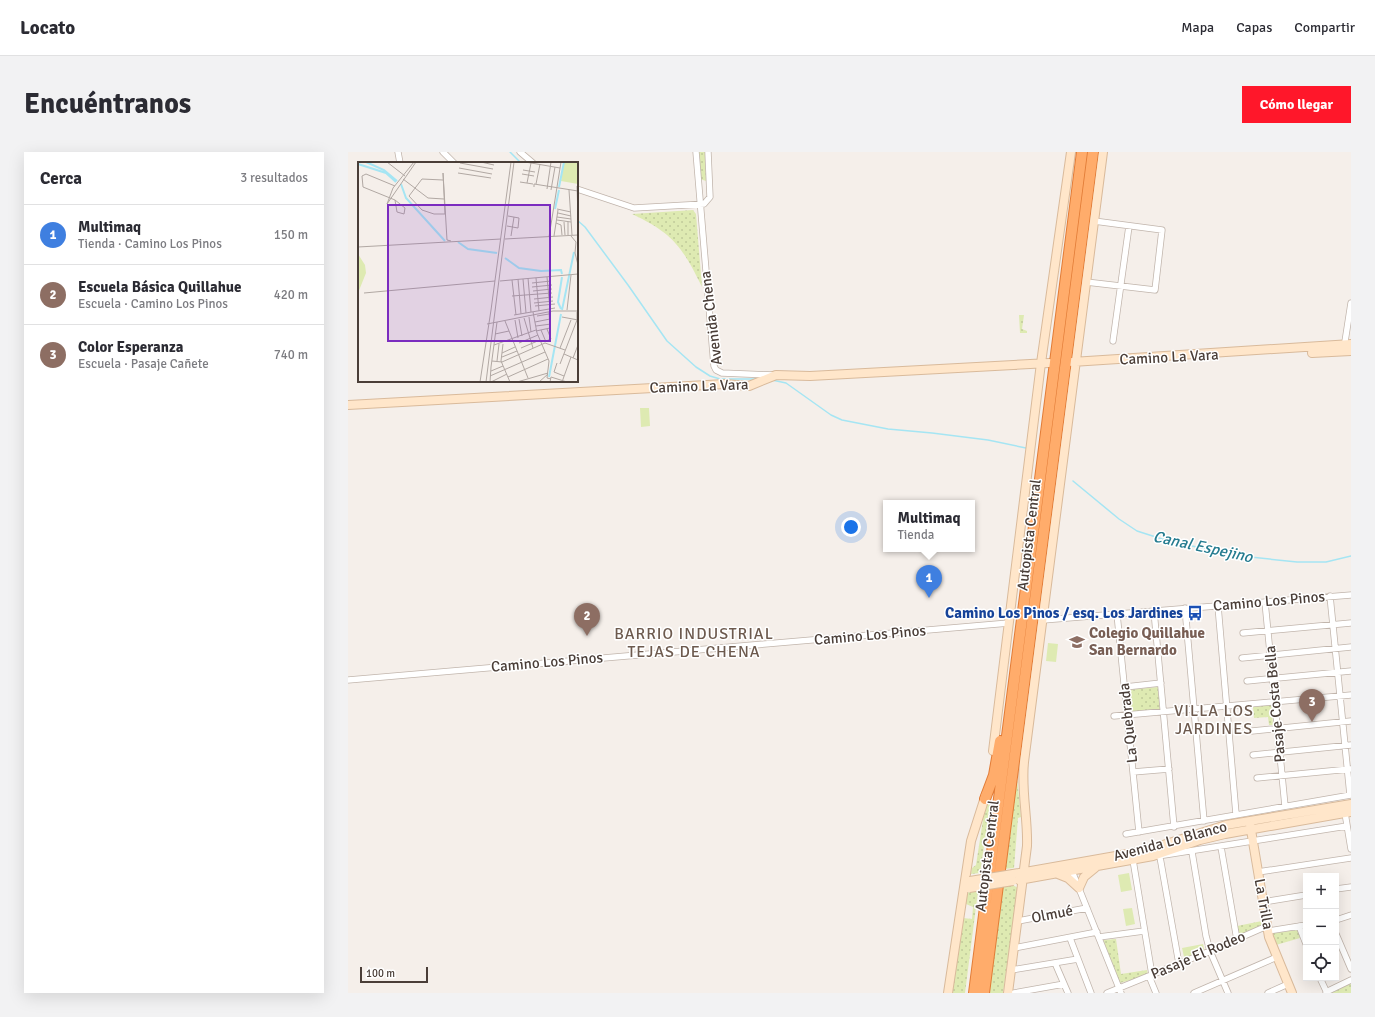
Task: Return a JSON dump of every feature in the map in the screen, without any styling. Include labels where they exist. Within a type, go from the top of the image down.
[{"type":"highway","name":"Autopista Central","points":[[974,993],[1082,152]]},
{"type":"highway","name":"Autopista Central","points":[[984,993],[1093,152]]},
{"type":"highway","points":[[985,799],[996,768],[1007,697],[1016,669]]},
{"type":"street","points":[[398,152],[400,162]]},
{"type":"street","points":[[443,152],[453,162]]},
{"type":"street","points":[[520,152],[532,162]]},
{"type":"street","name":"Avenida Chena","points":[[696,152],[715,368],[722,373],[773,376]]},
{"type":"street","points":[[578,189],[634,208],[705,204],[710,198],[708,152]]},
{"type":"street","points":[[948,993],[967,885],[970,841],[985,799],[996,735],[1009,623],[1045,363],[1071,152]]},
{"type":"street","points":[[1008,993],[1028,838],[1023,772],[1074,362],[1078,346],[1103,152]]},
{"type":"street","points":[[698,183],[704,184],[709,182]]},
{"type":"street","points":[[1086,282],[1155,290],[1162,230],[1094,221]]},
{"type":"street","points":[[1113,341],[1129,226]]},
{"type":"street","points":[[1347,348],[1351,303]]},
{"type":"street","points":[[1078,346],[1084,357],[1092,361]]},
{"type":"street","name":"Camino La Vara","points":[[1074,362],[1265,351],[1347,348]]},
{"type":"street","name":"Camino La Vara","points":[[348,405],[725,384],[749,386],[773,376],[810,376],[1045,363]]},
{"type":"street","name":"Camino Los Pinos","points":[[1043,620],[1351,595]]},
{"type":"street","points":[[1330,596],[1343,722],[1348,746],[1350,795]]},
{"type":"street","name":"Pasaje Costa Bella","points":[[1265,602],[1285,806]]},
{"type":"street","points":[[1218,606],[1236,814]]},
{"type":"street","points":[[1185,608],[1204,822]]},
{"type":"street","points":[[1154,611],[1174,827]]},
{"type":"street","name":"La Quebrada","points":[[1118,614],[1139,832]]},
{"type":"street","name":"Camino Los Pinos","points":[[348,680],[1009,623]]},
{"type":"street","points":[[1243,633],[1351,623]]},
{"type":"street","points":[[1242,658],[1351,647]]},
{"type":"street","points":[[1247,681],[1351,671]]},
{"type":"street","points":[[1125,687],[1161,684]]},
{"type":"street","points":[[1114,716],[1275,703],[1351,695]]},
{"type":"street","points":[[1252,731],[1351,721]]},
{"type":"street","points":[[1253,755],[1348,746]]},
{"type":"street","points":[[1133,772],[1169,768]]},
{"type":"street","points":[[1256,778],[1349,769]]},
{"type":"street","name":"Avenida Lo Blanco","points":[[1126,834],[1204,822],[1236,814],[1350,795]]},
{"type":"street","name":"Avenida Lo Blanco","points":[[1156,856],[1208,837],[1251,825],[1351,804]]},
{"type":"street","name":"La Trilla","points":[[1248,812],[1268,929],[1277,957],[1292,993]]},
{"type":"street","points":[[1348,813],[1347,826],[1351,849]]},
{"type":"street","name":"Avenida Lo Blanco","points":[[1024,876],[1065,865],[1153,849],[1209,829],[1348,813]]},
{"type":"street","name":"Avenida Lo Blanco","points":[[967,885],[1013,877],[1055,874],[1156,856],[1192,852],[1347,826]]},
{"type":"street","points":[[1221,847],[1237,940]]},
{"type":"street","points":[[1192,852],[1210,952],[1228,993]]},
{"type":"street","points":[[1156,856],[1179,964]]},
{"type":"street","points":[[1258,872],[1351,858]]},
{"type":"street","points":[[1133,860],[1151,976],[1156,993]]},
{"type":"street","points":[[1065,865],[1072,871],[1120,990]]},
{"type":"street","points":[[1079,888],[1087,874],[1098,866]]},
{"type":"street","points":[[1055,874],[1068,878],[1079,888]]},
{"type":"street","points":[[1339,889],[1351,887]]},
{"type":"street","points":[[1263,902],[1303,895]]},
{"type":"street","name":"Olmué","points":[[1018,921],[1087,908]]},
{"type":"street","points":[[1339,919],[1351,915]]},
{"type":"street","name":"Pasaje El Rodeo","points":[[1107,993],[1120,990],[1237,940],[1268,929],[1303,925]]},
{"type":"street","points":[[1299,926],[1303,936]]},
{"type":"street","points":[[1014,948],[1070,938],[1144,932]]},
{"type":"street","points":[[1070,938],[1091,993]]},
{"type":"street","points":[[1339,941],[1351,969]]},
{"type":"street","points":[[1194,993],[1277,957]]},
{"type":"street","points":[[1011,970],[1078,959]]},
{"type":"street","points":[[1055,963],[1068,993]]},
{"type":"street","points":[[1322,981],[1327,992],[1351,980]]},
{"type":"street","points":[[1014,993],[1064,984]]},
{"type":"street","points":[[1268,993],[1288,984]]},
{"type":"green space","points":[[699,152],[705,152],[706,181],[700,179]]},
{"type":"green space","points":[[693,210],[696,214],[702,287],[689,262],[675,243],[658,228],[632,214]]},
{"type":"green space","points":[[1019,315],[1024,315],[1022,329],[1027,331],[1027,333],[1020,333]]},
{"type":"green space","points":[[640,408],[649,408],[650,426],[641,427]]},
{"type":"green space","points":[[1048,643],[1058,644],[1056,662],[1046,661]]},
{"type":"green space","points":[[1158,687],[1160,710],[1129,713],[1127,690]]},
{"type":"green space","points":[[1138,692],[1140,710],[1130,711],[1129,693]]},
{"type":"green space","points":[[1271,705],[1273,725],[1269,725],[1268,717],[1254,718],[1253,707]]},
{"type":"green space","points":[[1014,778],[1017,778],[1021,817],[1018,818],[1014,868],[1003,869]]},
{"type":"green space","points":[[992,792],[980,873],[971,874],[972,868],[976,865],[983,820],[981,818]]},
{"type":"green space","points":[[1129,873],[1132,890],[1121,892],[1118,875]]},
{"type":"green space","points":[[1013,885],[1018,888],[1003,993],[987,993],[1000,887]]},
{"type":"green space","points":[[978,891],[965,993],[951,993],[965,893]],"holes":[[[966,904],[973,907],[972,919],[963,918]]]},
{"type":"green space","points":[[1132,908],[1135,924],[1126,926],[1123,909]]},
{"type":"green space","points":[[1262,921],[1263,927],[1240,937],[1237,926]]},
{"type":"green space","points":[[1298,930],[1300,938],[1276,945],[1272,933]]},
{"type":"green space","points":[[1116,939],[1121,974],[1147,970],[1148,975],[1120,983],[1103,940]]},
{"type":"green space","points":[[1203,944],[1205,953],[1184,957],[1182,948]]},
{"type":"green space","points":[[1351,983],[1351,993],[1331,993]]},
{"type":"waterway","points":[[510,152],[520,162]]},
{"type":"waterway","points":[[578,221],[585,227],[628,285],[667,341],[696,367],[710,376],[720,379],[756,379]]},
{"type":"waterway","points":[[772,380],[786,383],[831,415],[842,420],[888,429],[988,440],[1026,448]]},
{"type":"waterway","name":"Canal Espejino","points":[[1073,481],[1119,519],[1137,531],[1162,539],[1231,555],[1297,562],[1326,562],[1351,556]]},
{"type":"place","name":"Multimaq","points":[[929,598]]},
{"type":"place","name":"Camino Los Pinos / esq. Los Jardines","points":[[1195,613]]},
{"type":"place","name":"Escuela Básica Quillahue","points":[[587,636]]},
{"type":"place","name":"Colegio Quillahue San Bernardo","points":[[1077,642]]},
{"type":"place","name":"Color Esperanza","points":[[1312,722]]},
{"type":"district","name":"BARRIO INDUSTRIAL TEJAS DE CHENA","points":[[694,642]]},
{"type":"district","name":"VILLA LOS JARDINES","points":[[1214,719]]}]
